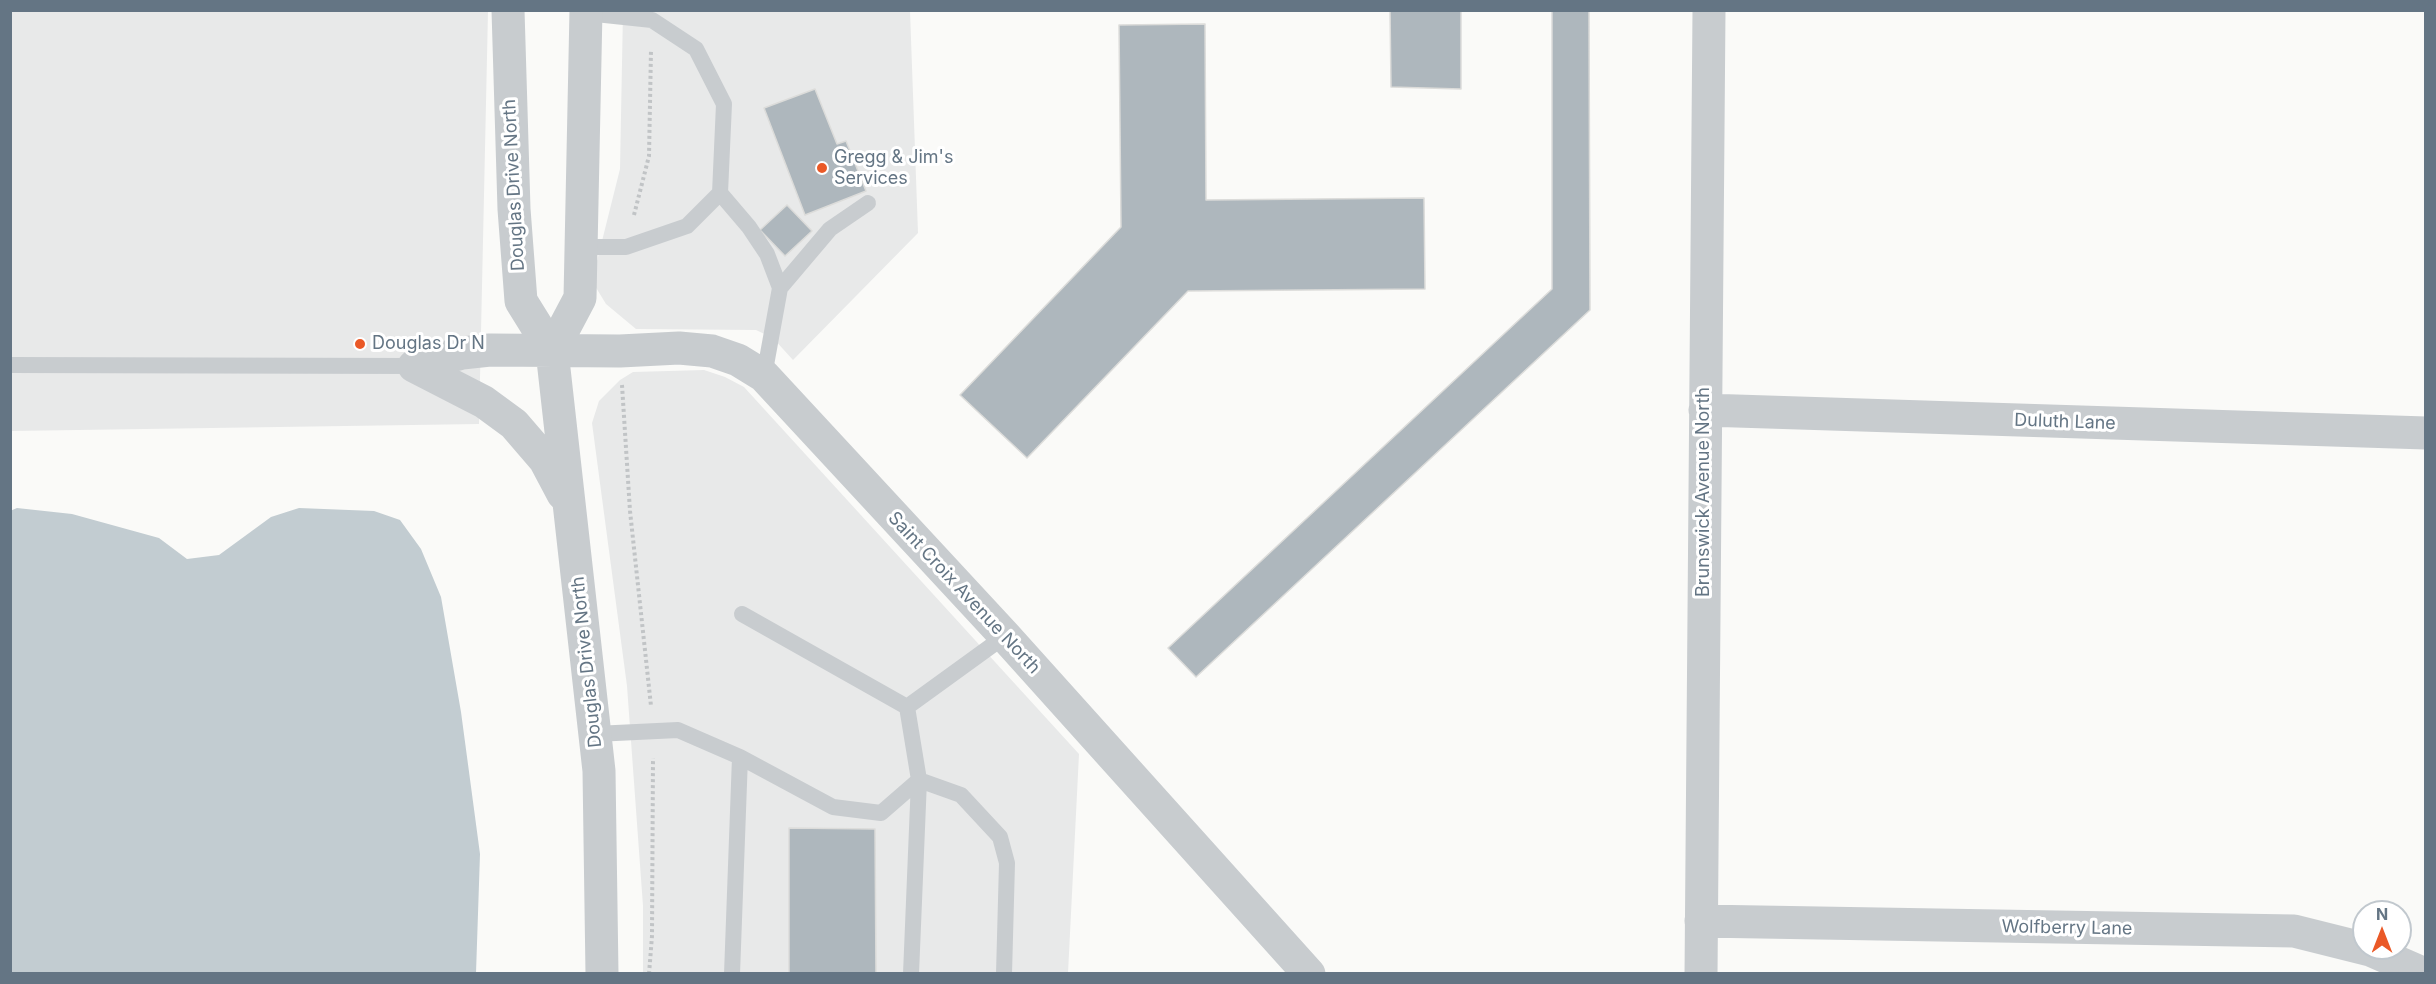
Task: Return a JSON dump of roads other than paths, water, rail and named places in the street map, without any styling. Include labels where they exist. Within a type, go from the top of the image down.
[{"type":"street","name":"Douglas Drive North","points":[[508,10],[514,209],[521,301],[552,351],[599,771],[602,843],[602,974]]},
{"type":"street","name":"Brunswick Avenue North","points":[[1701,974],[1709,10]]},
{"type":"street","points":[[552,351],[580,298],[586,12]]},
{"type":"street","name":"Saint Croix Avenue North","points":[[414,366],[462,353],[490,350],[620,351],[679,348],[712,351],[738,360],[764,376],[1005,636],[1309,974]]},
{"type":"street","points":[[414,366],[484,402],[514,424],[545,460],[570,507]]},
{"type":"street","name":"Duluth Lane","points":[[1705,410],[2426,433]]},
{"type":"street","name":"Wolfberry Lane","points":[[1701,921],[2294,931],[2370,950],[2425,974]]},
{"type":"lane","points":[[581,247],[626,247],[687,226],[720,193],[724,104],[696,49],[652,20],[586,12]]},
{"type":"lane","points":[[720,193],[750,227],[766,254],[780,288]]},
{"type":"lane","points":[[764,376],[780,288],[830,229],[868,203]]},
{"type":"lane","points":[[10,365],[414,366]]},
{"type":"lane","points":[[742,614],[906,707]]},
{"type":"lane","points":[[906,707],[1005,636]]},
{"type":"lane","points":[[906,707],[919,780],[911,974]]},
{"type":"lane","points":[[595,734],[678,730],[740,757],[833,807],[881,813],[919,780]]},
{"type":"lane","points":[[732,974],[740,757]]},
{"type":"lane","points":[[919,780],[961,795],[999,837],[1007,863],[1004,974]]},
{"type":"place","name":"Gregg & Jim's Services","points":[[822,168]]},
{"type":"place","name":"Douglas Dr N","points":[[360,344]]}]
